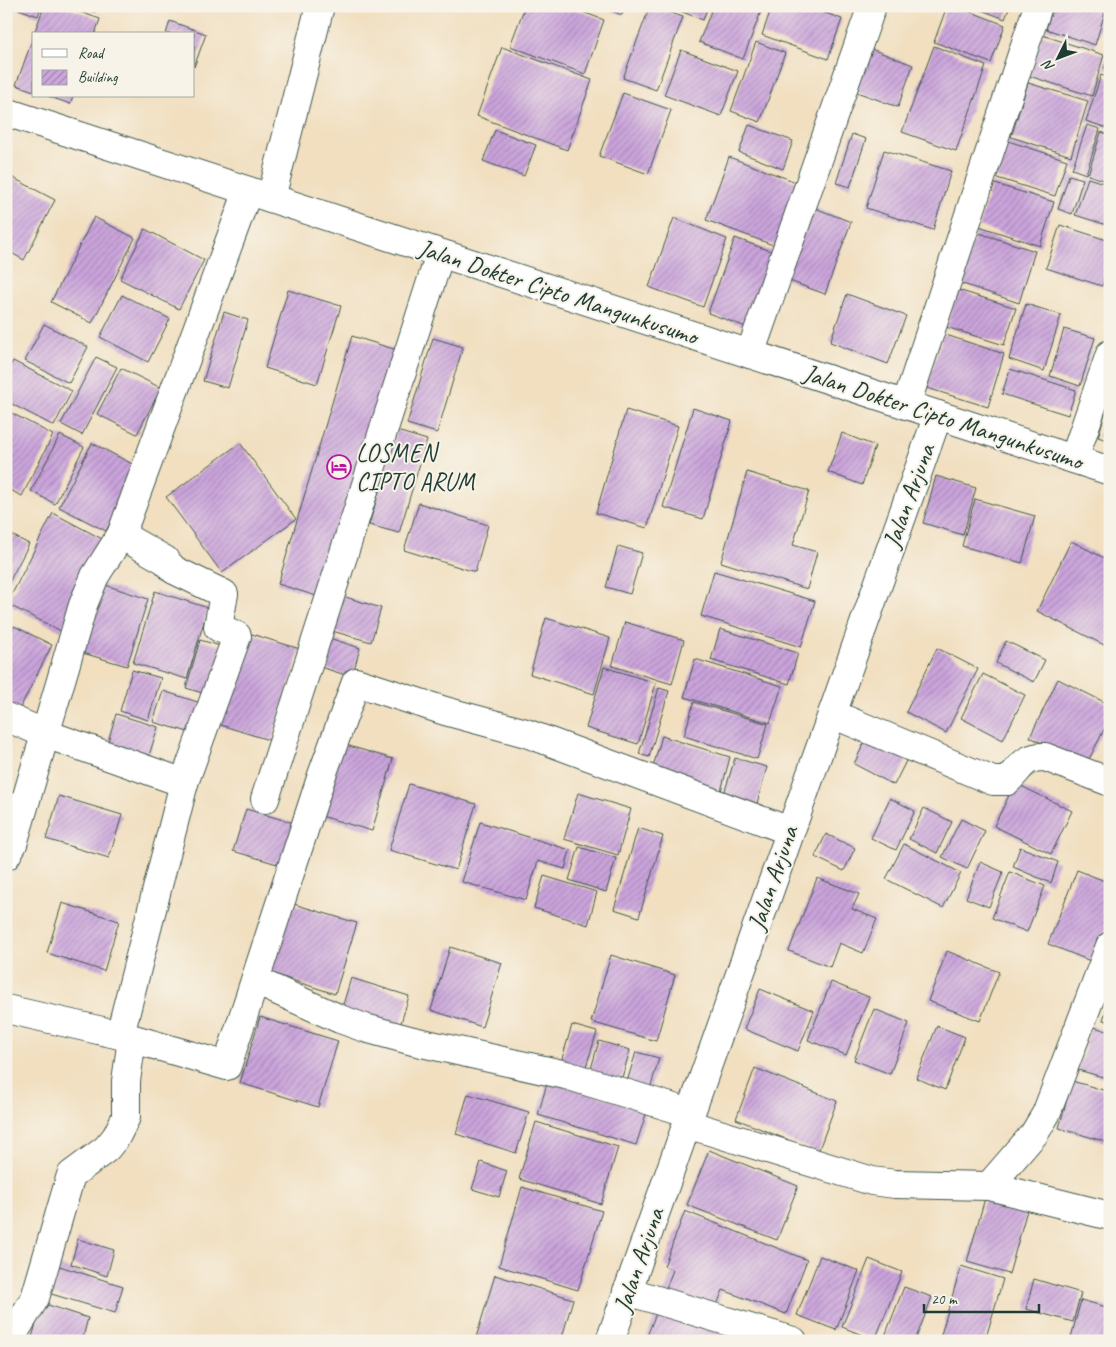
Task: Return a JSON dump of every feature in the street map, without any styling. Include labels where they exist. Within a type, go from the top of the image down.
[{"type":"street","points":[[6,856],[13,844],[83,605],[95,576],[121,535],[259,194],[320,6]]},
{"type":"street","points":[[750,354],[872,6]]},
{"type":"street","points":[[906,405],[1038,6]]},
{"type":"street","name":"Jalan Dokter Cipto Mangunkusumo","points":[[6,112],[1110,471]]},
{"type":"street","points":[[265,799],[440,254]]},
{"type":"street","points":[[1074,459],[1110,354]]},
{"type":"street","name":"Jalan Arjuna","points":[[610,1341],[938,415]]},
{"type":"street","points":[[9,1341],[35,1298],[71,1176],[106,1149],[116,1137],[126,1117],[126,1037],[184,783],[237,636],[218,626],[224,594],[174,570],[165,560],[121,535]]},
{"type":"street","points":[[6,1009],[126,1037],[227,1066],[319,784],[356,682],[445,711],[526,733],[790,831]]},
{"type":"street","points":[[832,714],[994,781],[1007,782],[1028,760],[1039,757],[1110,782]]},
{"type":"street","points":[[6,718],[184,783]]},
{"type":"street","points":[[989,1186],[1034,1134],[1046,1114],[1110,946]]},
{"type":"street","points":[[256,980],[340,1019],[365,1028],[413,1041],[566,1075],[872,1181],[894,1184],[989,1186],[1110,1216]]},
{"type":"street","points":[[627,1291],[793,1341]]},
{"type":"building","points":[[6,6],[13,6],[7,25],[6,25]]},
{"type":"building","points":[[17,6],[41,6],[38,16],[16,8]]},
{"type":"building","points":[[44,6],[63,6],[100,19],[96,32],[35,32]]},
{"type":"building","points":[[81,6],[97,6],[95,12]]},
{"type":"building","points":[[525,6],[567,6],[604,20],[585,74],[510,46]]},
{"type":"building","points":[[599,6],[625,6],[622,15]]},
{"type":"building","points":[[650,6],[683,17],[656,90],[623,78]]},
{"type":"building","points":[[676,6],[708,6],[703,20],[675,9]]},
{"type":"building","points":[[713,6],[763,6],[743,59],[699,42]]},
{"type":"building","points":[[772,6],[806,6],[842,19],[828,59],[762,35]]},
{"type":"building","points":[[843,6],[861,6],[858,12]]},
{"type":"building","points":[[947,6],[956,6],[1005,25],[991,63],[934,42]]},
{"type":"building","points":[[971,6],[1010,6],[1005,19]]},
{"type":"building","points":[[1053,6],[1107,6],[1095,45],[1046,29]]},
{"type":"building","points":[[170,21],[206,34],[195,64],[195,32],[167,32]]},
{"type":"building","points":[[1042,35],[1104,55],[1092,96],[1029,76]]},
{"type":"building","points":[[32,41],[32,90],[16,85]]},
{"type":"building","points":[[756,42],[785,53],[760,122],[731,111]]},
{"type":"building","points":[[934,46],[986,66],[956,151],[902,132]]},
{"type":"building","points":[[502,47],[592,80],[567,150],[477,116]]},
{"type":"building","points":[[866,47],[913,65],[898,107],[851,90]]},
{"type":"building","points":[[681,50],[738,71],[721,116],[664,95]]},
{"type":"building","points":[[1110,50],[1110,70],[1104,68]]},
{"type":"building","points":[[1101,75],[1110,78],[1110,129],[1086,121]]},
{"type":"building","points":[[1028,83],[1088,101],[1071,156],[1011,137]]},
{"type":"building","points":[[623,93],[671,110],[648,174],[599,156]]},
{"type":"building","points":[[54,98],[72,98],[70,104]]},
{"type":"building","points":[[749,125],[793,141],[783,169],[739,152]]},
{"type":"building","points":[[1087,125],[1100,129],[1086,174],[1072,169]]},
{"type":"building","points":[[495,130],[536,145],[524,176],[483,161]]},
{"type":"building","points":[[1101,132],[1110,135],[1110,182],[1088,175]]},
{"type":"building","points":[[852,134],[866,139],[850,187],[836,183]]},
{"type":"building","points":[[1005,140],[1067,160],[1055,196],[994,177]]},
{"type":"building","points":[[884,150],[951,171],[933,230],[866,208]]},
{"type":"building","points":[[729,157],[804,185],[781,248],[706,220]]},
{"type":"building","points":[[6,174],[55,200],[24,260],[6,250]]},
{"type":"building","points":[[1069,175],[1083,179],[1072,214],[1058,209]]},
{"type":"building","points":[[1088,178],[1110,185],[1110,226],[1075,215]]},
{"type":"building","points":[[992,183],[1054,202],[1040,246],[979,226]]},
{"type":"building","points":[[810,206],[851,222],[825,294],[784,279]]},
{"type":"building","points":[[94,217],[135,238],[92,323],[51,302]]},
{"type":"building","points":[[674,218],[727,239],[703,307],[649,287]]},
{"type":"building","points":[[1060,225],[1110,241],[1110,263],[1102,286],[1046,268]]},
{"type":"building","points":[[145,229],[204,260],[179,309],[120,279]]},
{"type":"building","points":[[976,232],[1035,251],[1019,303],[960,283]]},
{"type":"building","points":[[735,238],[776,253],[749,328],[708,313]]},
{"type":"building","points":[[288,290],[341,306],[317,384],[265,368]]},
{"type":"building","points":[[958,290],[1016,308],[1004,345],[946,327]]},
{"type":"building","points":[[847,294],[906,316],[888,364],[830,342]]},
{"type":"building","points":[[122,295],[170,319],[148,362],[100,337]]},
{"type":"building","points":[[1026,304],[1061,315],[1044,371],[1009,359]]},
{"type":"building","points":[[224,312],[248,320],[228,388],[203,381]]},
{"type":"building","points":[[44,324],[88,347],[69,383],[25,361]]},
{"type":"building","points":[[1064,329],[1095,338],[1080,386],[1050,376]]},
{"type":"building","points":[[943,334],[1004,354],[988,407],[927,388]]},
{"type":"building","name":"LOSMEN CIPTO ARUM","points":[[352,336],[400,351],[326,599],[278,584]]},
{"type":"building","points":[[433,338],[463,347],[437,433],[407,424]]},
{"type":"building","points":[[96,357],[117,367],[82,435],[61,424]]},
{"type":"building","points":[[13,361],[72,391],[54,426],[6,401],[6,374]]},
{"type":"building","points":[[121,368],[161,388],[137,434],[97,414]]},
{"type":"building","points":[[1010,369],[1076,390],[1068,415],[1002,394]]},
{"type":"building","points":[[1110,400],[1110,441],[1098,437]]},
{"type":"building","points":[[693,408],[732,421],[703,519],[663,507]]},
{"type":"building","points":[[6,410],[53,435],[22,496],[6,488]]},
{"type":"building","points":[[626,410],[678,426],[647,528],[596,513]]},
{"type":"building","points":[[397,431],[427,440],[399,533],[369,525]]},
{"type":"building","points":[[842,433],[875,446],[862,485],[828,472]]},
{"type":"building","points":[[60,435],[84,447],[55,504],[31,491]]},
{"type":"building","points":[[92,443],[138,467],[106,531],[59,507]]},
{"type":"building","points":[[240,443],[296,519],[222,573],[166,497]]},
{"type":"building","points":[[747,472],[809,491],[793,545],[817,552],[807,589],[721,562]]},
{"type":"building","points":[[936,476],[976,488],[963,535],[923,523]]},
{"type":"building","points":[[975,499],[1035,516],[1022,563],[962,546]]},
{"type":"building","points":[[419,503],[488,525],[475,572],[404,550]]},
{"type":"building","points":[[53,513],[106,541],[61,631],[7,604]]},
{"type":"building","points":[[6,532],[29,544],[6,588]]},
{"type":"building","points":[[1071,541],[1110,561],[1110,648],[1037,611]]},
{"type":"building","points":[[618,546],[642,553],[630,594],[606,587]]},
{"type":"building","points":[[714,571],[815,601],[801,647],[701,616]]},
{"type":"building","points":[[96,582],[148,599],[127,666],[76,651]]},
{"type":"building","points":[[155,591],[208,608],[187,679],[133,663]]},
{"type":"building","points":[[336,594],[381,608],[371,642],[325,629]]},
{"type":"building","points":[[546,618],[610,638],[594,694],[530,674]]},
{"type":"building","points":[[625,622],[684,640],[672,684],[612,666]]},
{"type":"building","points":[[14,626],[52,645],[16,716],[6,710],[6,640]]},
{"type":"building","points":[[720,629],[798,653],[789,684],[711,660]]},
{"type":"building","points":[[242,631],[300,649],[272,741],[214,723]]},
{"type":"building","points":[[323,636],[360,648],[352,677],[314,665]]},
{"type":"building","points":[[200,640],[224,647],[209,695],[186,688]]},
{"type":"building","points":[[1006,641],[1045,660],[1034,682],[996,663]]},
{"type":"building","points":[[937,648],[978,669],[946,733],[906,712]]},
{"type":"building","points":[[695,659],[782,686],[770,723],[684,697]]},
{"type":"building","points":[[604,667],[656,683],[638,744],[586,728]]},
{"type":"building","points":[[132,670],[161,678],[148,720],[120,711]]},
{"type":"building","points":[[983,674],[1025,695],[1003,740],[961,718]]},
{"type":"building","points":[[1058,679],[1110,705],[1110,718],[1086,765],[1030,737]]},
{"type":"building","points":[[659,688],[669,691],[649,757],[639,754]]},
{"type":"building","points":[[163,691],[201,703],[192,733],[153,722]]},
{"type":"building","points":[[694,702],[768,724],[757,759],[684,736]]},
{"type":"building","points":[[116,714],[158,727],[146,765],[105,752]]},
{"type":"building","points":[[868,735],[909,755],[894,785],[854,764]]},
{"type":"building","points":[[662,736],[730,757],[721,791],[652,770]]},
{"type":"building","points":[[339,743],[393,759],[372,831],[318,815]]},
{"type":"building","points":[[735,758],[767,767],[756,807],[723,797]]},
{"type":"building","points":[[1015,783],[1072,811],[1051,854],[994,826]]},
{"type":"building","points":[[409,784],[476,804],[456,870],[389,850]]},
{"type":"building","points":[[578,793],[631,809],[618,855],[564,839]]},
{"type":"building","points":[[59,796],[122,815],[109,858],[46,839]]},
{"type":"building","points":[[890,798],[915,811],[896,850],[871,838]]},
{"type":"building","points":[[924,808],[952,822],[937,853],[909,839]]},
{"type":"building","points":[[246,809],[297,824],[284,866],[233,851]]},
{"type":"building","points":[[961,819],[985,831],[967,869],[942,857]]},
{"type":"building","points":[[480,822],[570,850],[565,869],[538,861],[526,900],[462,882]]},
{"type":"building","points":[[638,828],[663,836],[639,917],[614,909]]},
{"type":"building","points":[[826,834],[855,848],[844,871],[815,857]]},
{"type":"building","points":[[904,844],[961,873],[943,908],[886,879]]},
{"type":"building","points":[[579,847],[616,858],[606,892],[569,880]]},
{"type":"building","points":[[1020,847],[1058,862],[1051,883],[1013,867]]},
{"type":"building","points":[[980,862],[1003,872],[989,907],[966,898]]},
{"type":"building","points":[[1077,870],[1110,883],[1110,919],[1093,962],[1048,944]]},
{"type":"building","points":[[1010,872],[1045,886],[1027,932],[992,918]]},
{"type":"building","points":[[544,876],[597,892],[588,925],[534,908]]},
{"type":"building","points":[[817,878],[859,894],[852,909],[877,919],[863,953],[839,943],[830,967],[789,951]]},
{"type":"building","points":[[287,902],[357,923],[335,994],[267,972]]},
{"type":"building","points":[[62,903],[119,921],[104,971],[47,953]]},
{"type":"building","points":[[450,947],[502,963],[482,1027],[431,1010]]},
{"type":"building","points":[[947,951],[999,972],[980,1021],[928,1001]]},
{"type":"building","points":[[611,955],[675,975],[656,1041],[591,1022]]},
{"type":"building","points":[[351,978],[409,996],[398,1033],[340,1015]]},
{"type":"building","points":[[831,982],[869,997],[846,1055],[808,1040]]},
{"type":"building","points":[[760,989],[814,1011],[798,1051],[744,1029]]},
{"type":"building","points":[[1110,999],[1110,1022],[1103,1020]]},
{"type":"building","points":[[874,1009],[909,1023],[890,1074],[854,1060]]},
{"type":"building","points":[[260,1017],[338,1041],[318,1107],[240,1083]]},
{"type":"building","points":[[572,1025],[597,1032],[585,1070],[561,1062]]},
{"type":"building","points":[[937,1026],[965,1037],[945,1090],[916,1078]]},
{"type":"building","points":[[1091,1026],[1110,1032],[1110,1079],[1078,1070]]},
{"type":"building","points":[[599,1041],[630,1050],[621,1081],[590,1072]]},
{"type":"building","points":[[636,1052],[659,1058],[649,1093],[626,1085]]},
{"type":"building","points":[[755,1068],[837,1101],[818,1152],[736,1119]]},
{"type":"building","points":[[548,1080],[647,1111],[636,1145],[538,1115]]},
{"type":"building","points":[[1072,1081],[1110,1092],[1110,1143],[1059,1128]]},
{"type":"building","points":[[468,1094],[529,1112],[516,1153],[456,1134]]},
{"type":"building","points":[[536,1122],[618,1147],[601,1204],[519,1179]]},
{"type":"building","points":[[709,1150],[798,1186],[777,1240],[687,1205]]},
{"type":"building","points":[[481,1162],[507,1171],[499,1197],[472,1189]]},
{"type":"building","points":[[522,1187],[602,1211],[578,1290],[499,1266]]},
{"type":"building","points":[[987,1191],[1029,1203],[1009,1274],[967,1262]]},
{"type":"building","points":[[685,1211],[807,1260],[786,1314],[723,1290],[714,1312],[664,1293],[673,1270],[664,1266]]},
{"type":"building","points":[[78,1239],[114,1250],[107,1276],[71,1264]]},
{"type":"building","points":[[820,1256],[859,1271],[836,1330],[797,1315]]},
{"type":"building","points":[[869,1259],[902,1272],[875,1340],[842,1327]]},
{"type":"building","points":[[56,1265],[123,1286],[115,1313],[48,1293]]},
{"type":"building","points":[[961,1266],[1003,1279],[985,1341],[952,1341],[940,1338]]},
{"type":"building","points":[[495,1275],[573,1299],[561,1341],[475,1341]]},
{"type":"building","points":[[1034,1279],[1081,1293],[1073,1322],[1026,1309]]},
{"type":"building","points":[[904,1287],[932,1297],[915,1341],[883,1341]]},
{"type":"building","points":[[1081,1300],[1110,1308],[1110,1341],[1070,1341]]},
{"type":"building","points":[[42,1303],[88,1318],[82,1341],[31,1341]]},
{"type":"building","points":[[659,1306],[734,1336],[732,1341],[645,1341]]},
{"type":"place","name":"LOSMEN CIPTO ARUM","points":[[339,467]]}]
